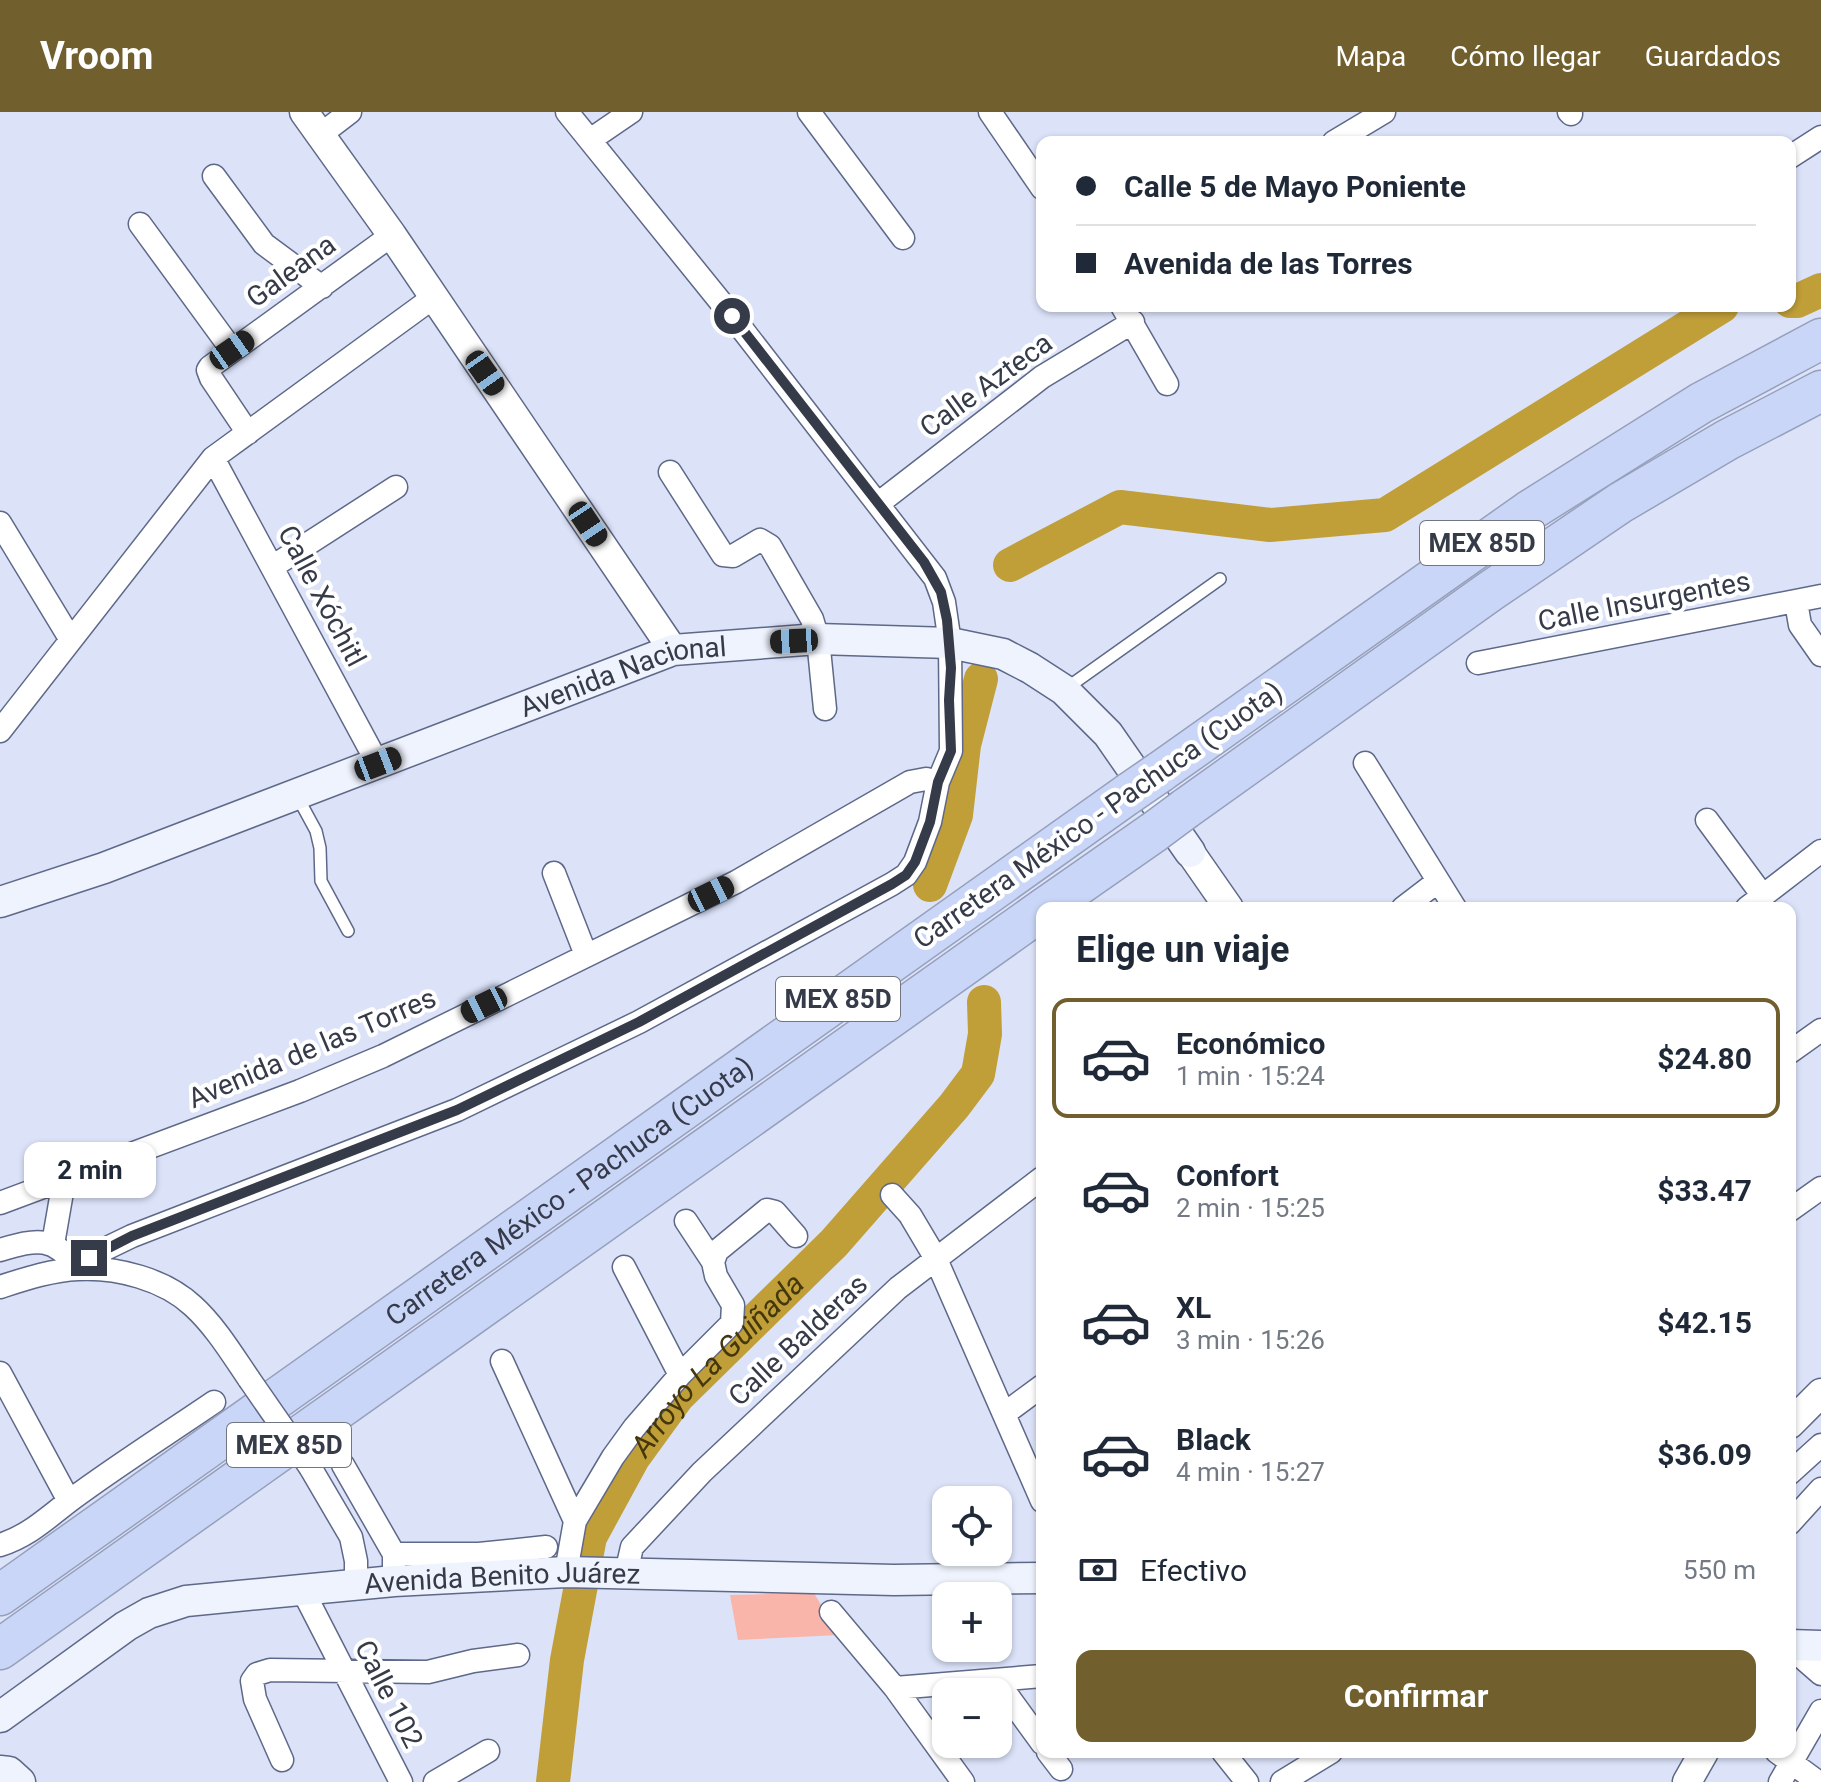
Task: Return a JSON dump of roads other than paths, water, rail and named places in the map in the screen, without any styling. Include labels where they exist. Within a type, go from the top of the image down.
[{"type":"highway","name":"Carretera México - Pachuca (Cuota)","points":[[0,1595],[1555,494],[1701,403],[1821,339]]},
{"type":"highway","name":"Carretera México - Pachuca (Cuota)","points":[[1053,902],[1489,592],[1620,503],[1727,440],[1821,391]]},
{"type":"highway","name":"Carretera México - Pachuca (Cuota)","points":[[0,1649],[1036,914]]},
{"type":"main road","name":"Avenida Nacional","points":[[0,902],[104,868],[673,650],[818,639],[950,643],[1003,654],[1030,668],[1064,690],[1108,734],[1190,852]]},
{"type":"main road","name":"Avenida Benito Juárez","points":[[0,1717],[126,1626],[149,1613],[186,1601],[356,1586],[394,1568],[894,1580],[1036,1578]]},
{"type":"main road","points":[[1796,1646],[1821,1646]]},
{"type":"main road","points":[[0,1771],[9,1772],[20,1782]]},
{"type":"street","points":[[304,112],[392,235],[673,650]]},
{"type":"street","points":[[320,135],[350,112]]},
{"type":"street","points":[[78,1269],[96,1254],[132,1236],[457,1110],[639,1022],[892,884],[906,875],[915,862],[932,814],[938,782],[951,751],[950,643],[944,602],[935,578],[879,503],[567,112]]},
{"type":"street","points":[[590,140],[631,112]]},
{"type":"street","points":[[809,112],[903,238]]},
{"type":"street","points":[[990,112],[1036,179]]},
{"type":"street","points":[[1344,136],[1384,112]]},
{"type":"street","points":[[1796,153],[1821,137]]},
{"type":"street","points":[[214,176],[264,244],[322,287]]},
{"type":"street","points":[[140,224],[232,350]]},
{"type":"street","name":"Galeana","points":[[248,433],[208,373],[212,365],[392,235]]},
{"type":"street","points":[[0,731],[213,458],[434,297]]},
{"type":"street","points":[[1127,314],[1167,384]]},
{"type":"street","name":"Calle Azteca","points":[[879,503],[1127,314]]},
{"type":"street","name":"Calle Xóchitl","points":[[213,458],[378,764]]},
{"type":"street","points":[[670,472],[723,555],[733,556],[760,540],[770,546],[812,619],[822,657],[825,709]]},
{"type":"street","points":[[272,567],[396,487]]},
{"type":"street","points":[[0,523],[71,640]]},
{"type":"street","name":"Calle Insurgentes","points":[[1478,663],[1821,596]]},
{"type":"street","points":[[1796,602],[1800,625],[1821,655]]},
{"type":"street","points":[[1365,763],[1451,902]]},
{"type":"street","name":"Avenida de las Torres","points":[[0,1203],[344,1073],[736,882],[910,782],[926,779],[938,782]]},
{"type":"street","points":[[1707,820],[1755,902],[1821,851]]},
{"type":"street","points":[[1190,852],[1225,902]]},
{"type":"street","points":[[554,873],[586,955]]},
{"type":"street","points":[[1411,902],[1437,882]]},
{"type":"street","points":[[1796,1048],[1821,1030]]},
{"type":"street","points":[[53,1244],[61,1200],[60,1181]]},
{"type":"street","name":"Calle Balderas","points":[[617,1573],[639,1537],[702,1472],[898,1288],[1036,1182]]},
{"type":"street","points":[[1796,1206],[1821,1188]]},
{"type":"street","points":[[892,1195],[910,1215],[935,1257],[1036,1487]]},
{"type":"street","points":[[713,1262],[717,1251],[769,1209],[796,1236]]},
{"type":"street","points":[[569,1572],[575,1521],[613,1457],[680,1375],[728,1328],[734,1315],[733,1305],[716,1276],[713,1262],[686,1221]]},
{"type":"street","points":[[0,1250],[36,1241],[53,1244],[69,1256],[78,1269]]},
{"type":"street","points":[[624,1267],[680,1375]]},
{"type":"street","points":[[0,1287],[39,1275],[78,1269],[136,1276],[156,1282],[191,1304],[249,1379],[310,1467],[351,1537],[356,1561],[356,1586]]},
{"type":"street","points":[[502,1361],[575,1521]]},
{"type":"street","points":[[0,1373],[69,1501]]},
{"type":"street","points":[[1004,1414],[1036,1390]]},
{"type":"street","points":[[1796,1417],[1821,1393]]},
{"type":"street","points":[[0,1545],[37,1527],[69,1501],[214,1402]]},
{"type":"street","points":[[1796,1468],[1821,1445]]},
{"type":"street","points":[[343,1465],[394,1568],[546,1547]]},
{"type":"street","points":[[1796,1517],[1820,1492]]},
{"type":"street","name":"Calle 102","points":[[303,1591],[401,1782]]},
{"type":"street","points":[[831,1612],[895,1688],[963,1782]]},
{"type":"street","points":[[1796,1651],[1821,1674]]},
{"type":"street","points":[[282,1760],[255,1699],[251,1685],[254,1677],[270,1670],[428,1672],[473,1661],[518,1655]]},
{"type":"street","points":[[1012,1679],[1036,1677]]},
{"type":"street","points":[[895,1688],[932,1685]]},
{"type":"street","points":[[1012,1702],[1036,1735]]},
{"type":"street","points":[[1796,1742],[1821,1711]]},
{"type":"street","points":[[435,1782],[488,1751]]},
{"type":"street","points":[[1228,1758],[1247,1782]]},
{"type":"street","points":[[1282,1782],[1321,1758]]},
{"type":"street","points":[[1687,1782],[1701,1758]]},
{"type":"street","points":[[1780,1782],[1784,1758]]},
{"type":"street","points":[[1785,1758],[1818,1782]]},
{"type":"lane","points":[[1064,690],[1220,579]]},
{"type":"lane","points":[[296,796],[316,831],[321,881],[348,931]]},
{"type":"waterway","points":[[1796,301],[1821,290]]},
{"type":"waterway","points":[[1010,565],[1120,507],[1270,525],[1385,515],[1712,312]]},
{"type":"waterway","points":[[930,885],[956,815],[964,745],[981,679]]},
{"type":"waterway","name":"Arroyo La Guiñada","points":[[553,1782],[567,1660],[590,1537],[633,1458],[678,1396],[834,1243],[954,1106],[978,1074],[985,1034],[984,1002]]}]
